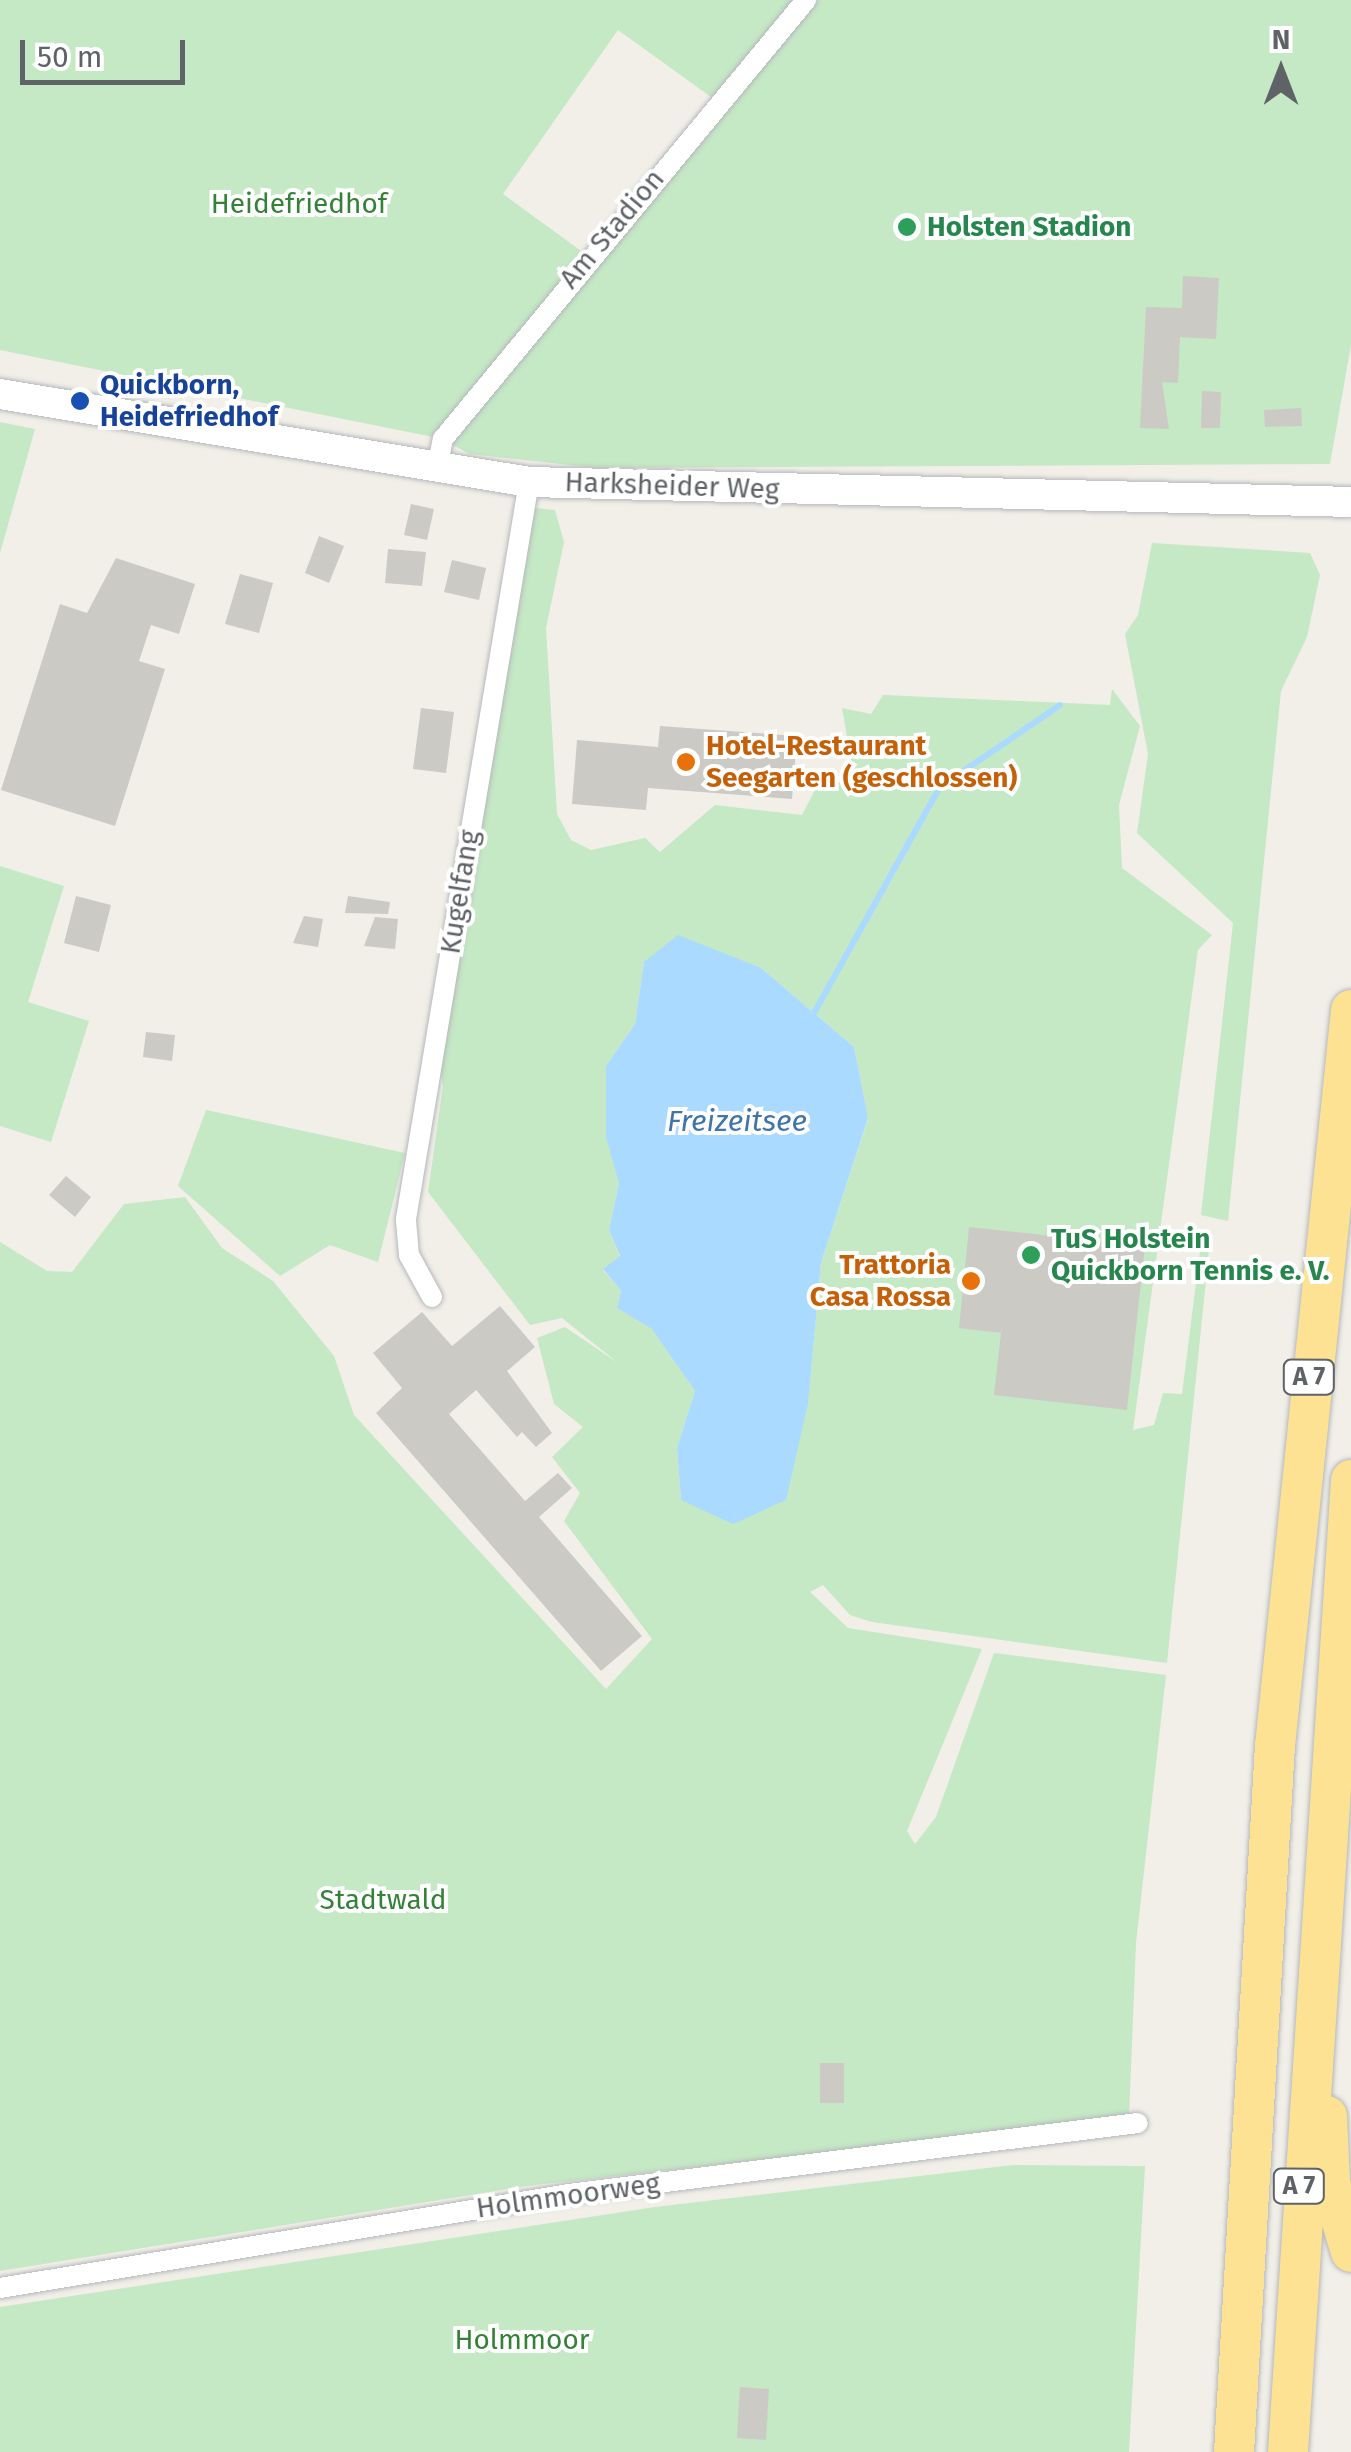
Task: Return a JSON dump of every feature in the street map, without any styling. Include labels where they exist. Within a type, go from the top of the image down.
[{"type":"highway","name":"A 7","points":[[1234,2452],[1275,1746],[1351,1010]]},
{"type":"highway","name":"A 7","points":[[1288,2452],[1316,1921],[1351,1480]]},
{"type":"highway","points":[[1316,1921],[1335,1967],[1326,2144],[1351,2252]]},
{"type":"highway","points":[[1213,2452],[1238,2373]]},
{"type":"main road","name":"Harksheider Weg","points":[[0,394],[528,482],[1346,502]]},
{"type":"street","name":"Am Stadion","points":[[437,469],[443,439],[467,408],[806,0]]},
{"type":"street","name":"Kugelfang","points":[[432,1297],[413,1267],[406,1220],[528,482]]},
{"type":"street","name":"Holmmoorweg","points":[[0,2288],[569,2194],[1138,2124]]},
{"type":"green space","name":"Heidefriedhof","points":[[0,0],[1351,0],[1351,345],[1330,464],[598,468],[469,454],[443,439],[0,350]],"holes":[[[618,30],[718,102],[588,256],[503,194]]]},
{"type":"green space","points":[[0,422],[35,429],[0,553]]},
{"type":"green space","name":"Stadtwald","points":[[535,508],[555,510],[564,542],[546,628],[557,814],[571,840],[591,850],[645,838],[660,852],[715,805],[802,815],[820,780],[841,783],[852,766],[842,708],[871,714],[883,695],[1110,705],[1112,689],[1140,726],[1119,805],[1122,868],[1212,935],[1198,950],[1133,1430],[1154,1425],[1163,1393],[1182,1394],[1201,1243],[1209,1250],[1167,1663],[872,1622],[850,1615],[823,1585],[810,1592],[848,1628],[982,1649],[907,1831],[915,1844],[936,1817],[994,1653],[1166,1675],[1136,1943],[1129,2118],[526,2186],[0,2271],[0,1242],[47,1271],[72,1272],[124,1204],[185,1197],[222,1248],[273,1281],[334,1356],[354,1415],[606,1689],[652,1639],[564,1521],[580,1493],[552,1457],[583,1427],[554,1404],[537,1338],[565,1327],[618,1363],[562,1318],[530,1325],[428,1192],[443,1086],[436,1050]],"holes":[[[644,962],[761,968],[854,1047],[868,1119],[821,1263],[808,1403],[681,1500],[677,1448],[695,1391],[652,1328],[617,1308],[621,1291],[603,1270],[620,1257],[609,1230],[619,1183],[606,1066],[635,1024]]]},
{"type":"green space","points":[[1152,543],[1310,553],[1320,575],[1307,637],[1281,691],[1228,1221],[1201,1215],[1233,923],[1137,833],[1148,754],[1125,634],[1138,615]]},
{"type":"green space","points":[[0,866],[64,886],[28,1002],[89,1021],[51,1142],[0,1126]]},
{"type":"green space","points":[[206,1110],[405,1153],[378,1262],[330,1245],[280,1276],[178,1186]]},
{"type":"green space","name":"Holmmoor","points":[[1013,2165],[1145,2166],[1129,2452],[0,2452],[0,2307],[655,2207]]},
{"type":"water","name":"Freizeitsee","points":[[678,935],[761,968],[854,1047],[868,1118],[821,1263],[808,1404],[786,1500],[733,1524],[681,1500],[677,1448],[695,1391],[652,1329],[617,1308],[621,1291],[603,1269],[620,1256],[609,1230],[619,1183],[606,1137],[606,1066],[635,1024],[644,962]]},
{"type":"building","points":[[1183,276],[1219,278],[1216,339],[1180,337],[1178,383],[1162,382],[1169,429],[1140,428],[1146,307],[1182,308]]},
{"type":"building","points":[[1202,391],[1221,392],[1220,428],[1201,428]]},
{"type":"building","points":[[1301,408],[1302,426],[1265,427],[1264,410]]},
{"type":"building","points":[[411,504],[434,509],[427,540],[404,535]]},
{"type":"building","points":[[319,536],[344,546],[329,583],[305,573]]},
{"type":"building","points":[[388,549],[426,552],[422,586],[385,583]]},
{"type":"building","points":[[116,558],[195,584],[179,634],[151,625],[139,661],[165,669],[115,826],[1,790],[60,604],[87,613]]},
{"type":"building","points":[[452,560],[486,568],[479,600],[444,592]]},
{"type":"building","points":[[240,574],[273,583],[259,633],[225,624]]},
{"type":"building","points":[[421,708],[454,712],[446,773],[413,769]]},
{"type":"building","name":"Hotel-Restaurant Seegarten (geschlossen)","points":[[660,726],[797,736],[792,799],[648,788],[646,810],[572,804],[577,740],[658,747]]},
{"type":"building","points":[[76,896],[111,905],[99,952],[64,943]]},
{"type":"building","points":[[348,896],[390,902],[388,914],[345,913]]},
{"type":"building","points":[[304,916],[323,919],[318,947],[293,943]]},
{"type":"building","points":[[375,917],[398,919],[395,949],[364,946]]},
{"type":"building","points":[[146,1032],[175,1035],[172,1061],[143,1057]]},
{"type":"building","points":[[66,1176],[91,1197],[75,1217],[49,1195]]},
{"type":"building","points":[[969,1227],[1145,1246],[1127,1410],[994,1395],[1001,1333],[959,1328]]},
{"type":"building","points":[[500,1306],[535,1347],[507,1371],[552,1433],[536,1447],[522,1432],[517,1437],[476,1390],[449,1414],[525,1501],[558,1473],[572,1488],[539,1517],[642,1636],[601,1671],[376,1413],[402,1388],[373,1353],[422,1312],[452,1346]]},
{"type":"building","points":[[820,2063],[844,2063],[844,2103],[820,2103]]},
{"type":"building","points":[[740,2387],[769,2389],[766,2440],[737,2438]]},
{"type":"waterway","points":[[814,1013],[940,787],[1060,705]]},
{"type":"place","name":"Holsten Stadion","points":[[907,227]]},
{"type":"place","name":"Quickborn, Heidefriedhof","points":[[80,401]]},
{"type":"place","name":"Hotel-Restaurant Seegarten (geschlossen)","points":[[686,762]]},
{"type":"place","name":"TuS Holstein Quickborn Tennis e. V.","points":[[1031,1255]]},
{"type":"place","name":"Trattoria Casa Rossa","points":[[971,1281]]}]
